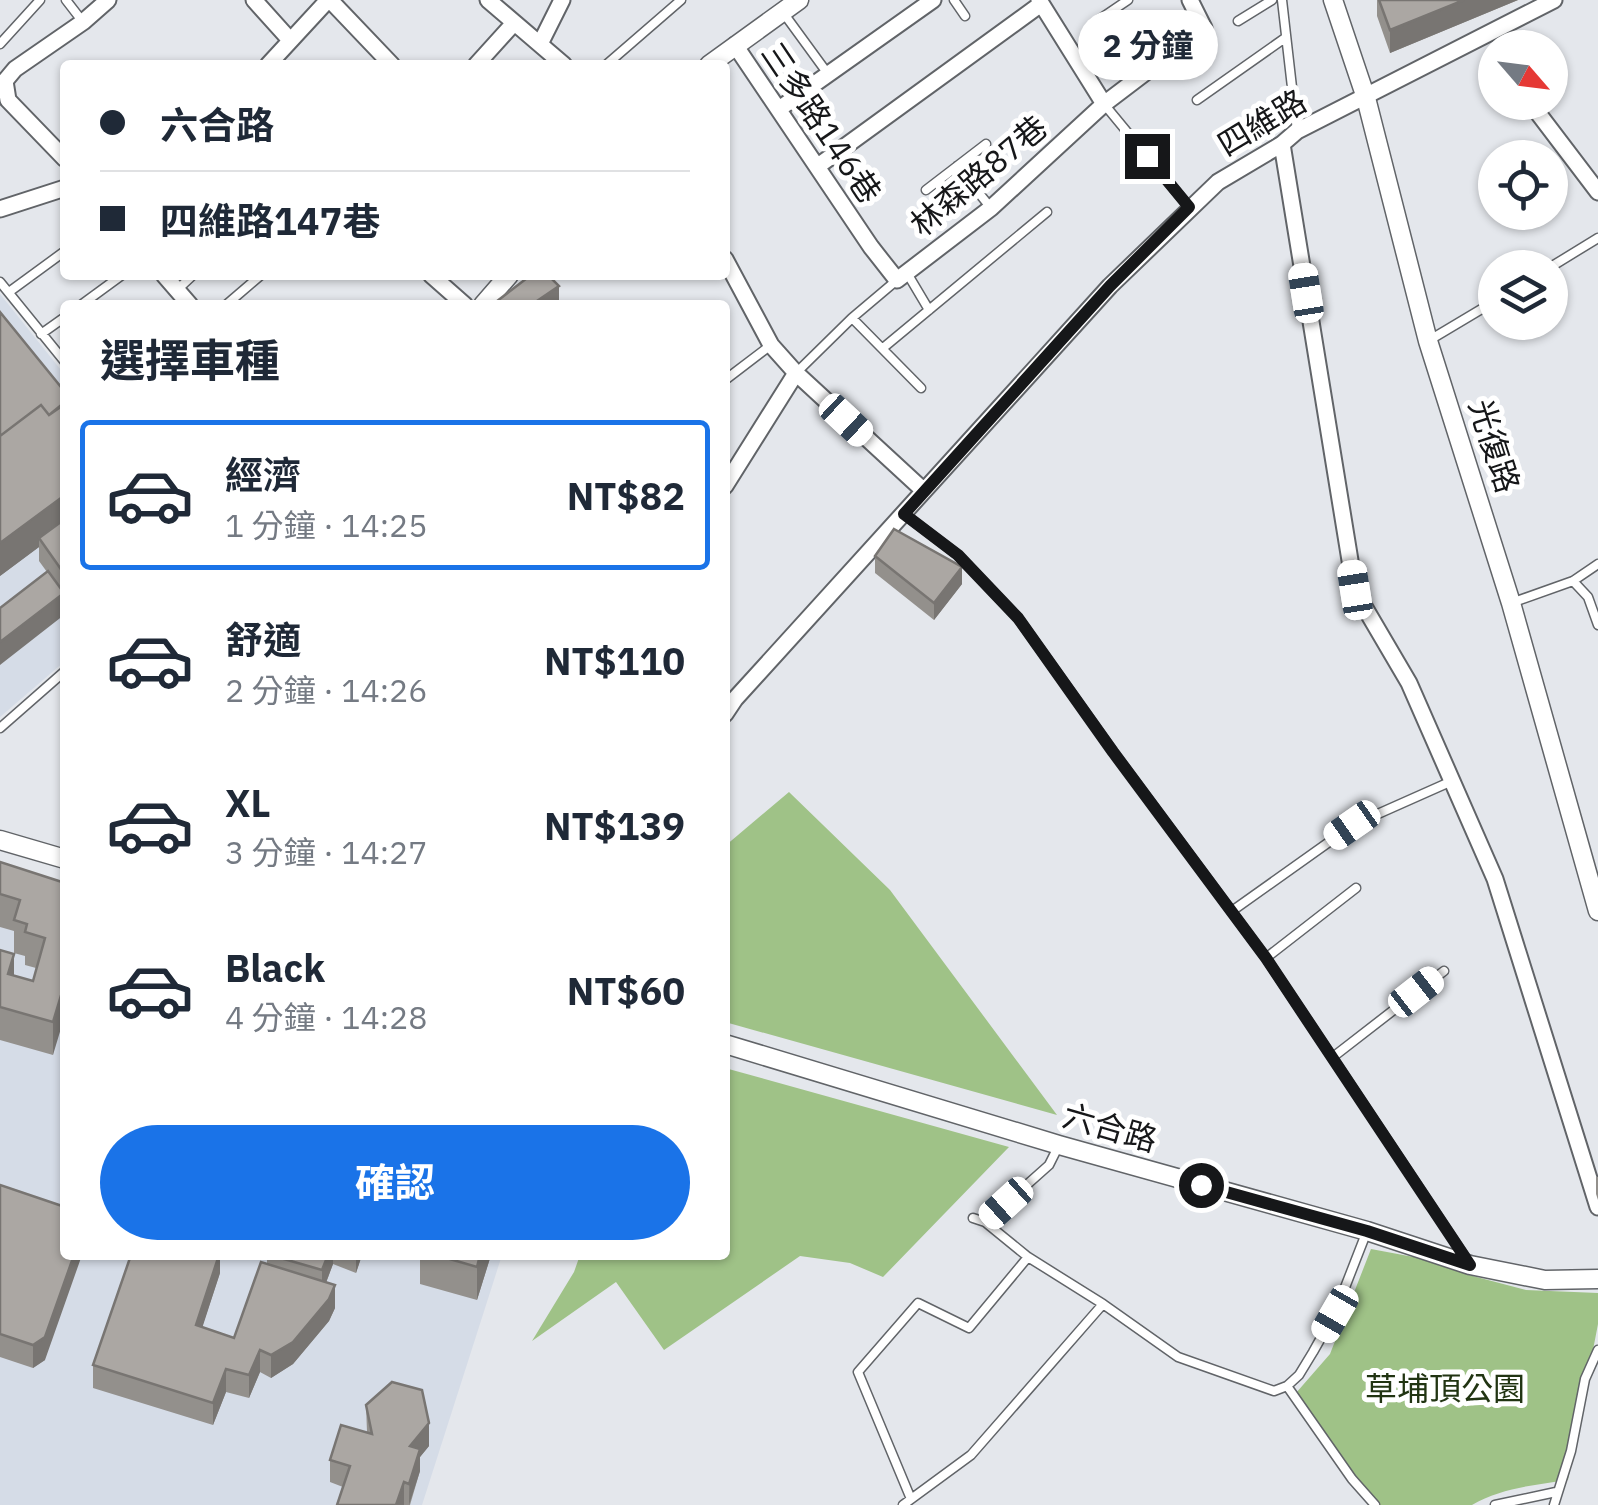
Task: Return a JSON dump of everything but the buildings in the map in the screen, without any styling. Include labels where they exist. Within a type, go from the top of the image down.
[{"type":"street","points":[[60,154],[8,100],[2,78],[108,0]]},
{"type":"street","points":[[254,0],[290,40]]},
{"type":"street","points":[[272,60],[329,0],[387,60]]},
{"type":"street","points":[[488,0],[558,60]]},
{"type":"street","points":[[540,44],[562,0]]},
{"type":"street","points":[[716,60],[799,0]]},
{"type":"street","points":[[780,109],[934,0]]},
{"type":"street","name":"光復路","points":[[1333,0],[1366,98],[1428,341],[1511,602],[1598,911]]},
{"type":"street","name":"四維路","points":[[1499,30],[1554,0]]},
{"type":"street","name":"林森路87巷","points":[[902,276],[992,208],[1104,104],[1204,28],[1192,1]]},
{"type":"street","points":[[818,166],[1040,2],[1104,104]]},
{"type":"street","points":[[481,60],[514,23]]},
{"type":"street","name":"四維路","points":[[730,694],[904,514],[1110,286],[1189,207],[1218,182],[1297,131],[1478,41]]},
{"type":"street","name":"三多路146巷","points":[[736,45],[871,247],[902,276]]},
{"type":"street","points":[[1543,120],[1598,192]]},
{"type":"street","points":[[1282,144],[1355,590],[1409,683],[1495,879],[1598,1208]]},
{"type":"street","points":[[0,209],[60,190]]},
{"type":"street","points":[[730,268],[771,346],[923,490]]},
{"type":"street","points":[[168,280],[186,300]]},
{"type":"street","points":[[436,280],[459,300]]},
{"type":"street","points":[[487,300],[505,280]]},
{"type":"street","points":[[731,464],[796,373]]},
{"type":"street","points":[[0,840],[60,858]]},
{"type":"street","name":"六合路","points":[[730,1046],[1058,1145],[1367,1231],[1470,1265],[1545,1280],[1598,1279]]},
{"type":"lane","points":[[0,44],[40,0]]},
{"type":"lane","points":[[66,0],[83,22]]},
{"type":"lane","points":[[612,60],[682,0]]},
{"type":"lane","points":[[954,0],[965,16]]},
{"type":"lane","points":[[1094,23],[1128,0]]},
{"type":"lane","points":[[1238,21],[1272,0]]},
{"type":"lane","points":[[1282,0],[1297,131]]},
{"type":"lane","points":[[782,11],[828,74]]},
{"type":"lane","points":[[1197,100],[1285,38]]},
{"type":"lane","points":[[1104,104],[1189,207]]},
{"type":"lane","points":[[926,190],[986,144]]},
{"type":"lane","points":[[957,166],[992,208]]},
{"type":"lane","points":[[883,348],[1047,212]]},
{"type":"lane","points":[[1568,256],[1598,238]]},
{"type":"lane","points":[[8,292],[60,255]]},
{"type":"lane","points":[[902,276],[929,310]]},
{"type":"lane","name":"林森路87巷","points":[[796,373],[902,276]]},
{"type":"lane","points":[[88,300],[115,280]]},
{"type":"lane","points":[[177,290],[188,280]]},
{"type":"lane","points":[[232,300],[255,280]]},
{"type":"lane","points":[[0,282],[60,356]]},
{"type":"lane","points":[[1428,341],[1478,310]]},
{"type":"lane","points":[[852,318],[921,388]]},
{"type":"lane","points":[[41,334],[60,321]]},
{"type":"lane","points":[[730,376],[771,346]]},
{"type":"lane","points":[[904,514],[958,555],[1018,618],[1266,958],[1470,1265]]},
{"type":"lane","points":[[1511,602],[1573,581],[1598,564]]},
{"type":"lane","points":[[1573,581],[1588,597],[1598,625]]},
{"type":"lane","points":[[1588,597],[1598,592]]},
{"type":"lane","points":[[0,728],[60,674]]},
{"type":"lane","points":[[1232,911],[1352,825],[1452,781]]},
{"type":"lane","points":[[1266,958],[1356,888]]},
{"type":"lane","points":[[1333,1057],[1444,971]]},
{"type":"lane","points":[[985,1222],[1049,1164],[1058,1145]]},
{"type":"lane","points":[[974,1218],[1178,1356],[1274,1390],[1287,1386],[1298,1375],[1335,1314],[1367,1231]]},
{"type":"lane","points":[[912,1499],[858,1372],[918,1303],[969,1328],[1028,1257]]},
{"type":"lane","points":[[903,1505],[971,1454],[1102,1304]]},
{"type":"lane","points":[[1554,1505],[1571,1451],[1586,1379],[1598,1350]]},
{"type":"lane","points":[[1287,1386],[1352,1480],[1375,1505]]},
{"type":"lane","points":[[1495,1505],[1556,1492]]},
{"type":"shaded area","points":[[0,294],[60,369],[60,665],[0,717]]},
{"type":"shaded area","points":[[0,865],[60,882],[60,1260],[500,1260],[422,1505],[0,1505]]},
{"type":"green space","points":[[789,792],[890,890],[1057,1115],[730,1023],[730,842]]},
{"type":"green space","points":[[730,1069],[1009,1147],[883,1277],[850,1263],[800,1256],[664,1350],[616,1282],[532,1341],[578,1260],[730,1260]]},
{"type":"green space","name":"草埔頂公園","points":[[1371,1249],[1419,1258],[1526,1290],[1598,1293],[1598,1324],[1568,1480],[1506,1491],[1472,1505],[1379,1505],[1369,1494],[1296,1393],[1330,1354]]},
{"type":"route","points":[[1147,156],[1189,207],[1110,286],[904,514],[958,555],[1018,618],[1266,958],[1470,1265],[1367,1231],[1201,1185]]}]
